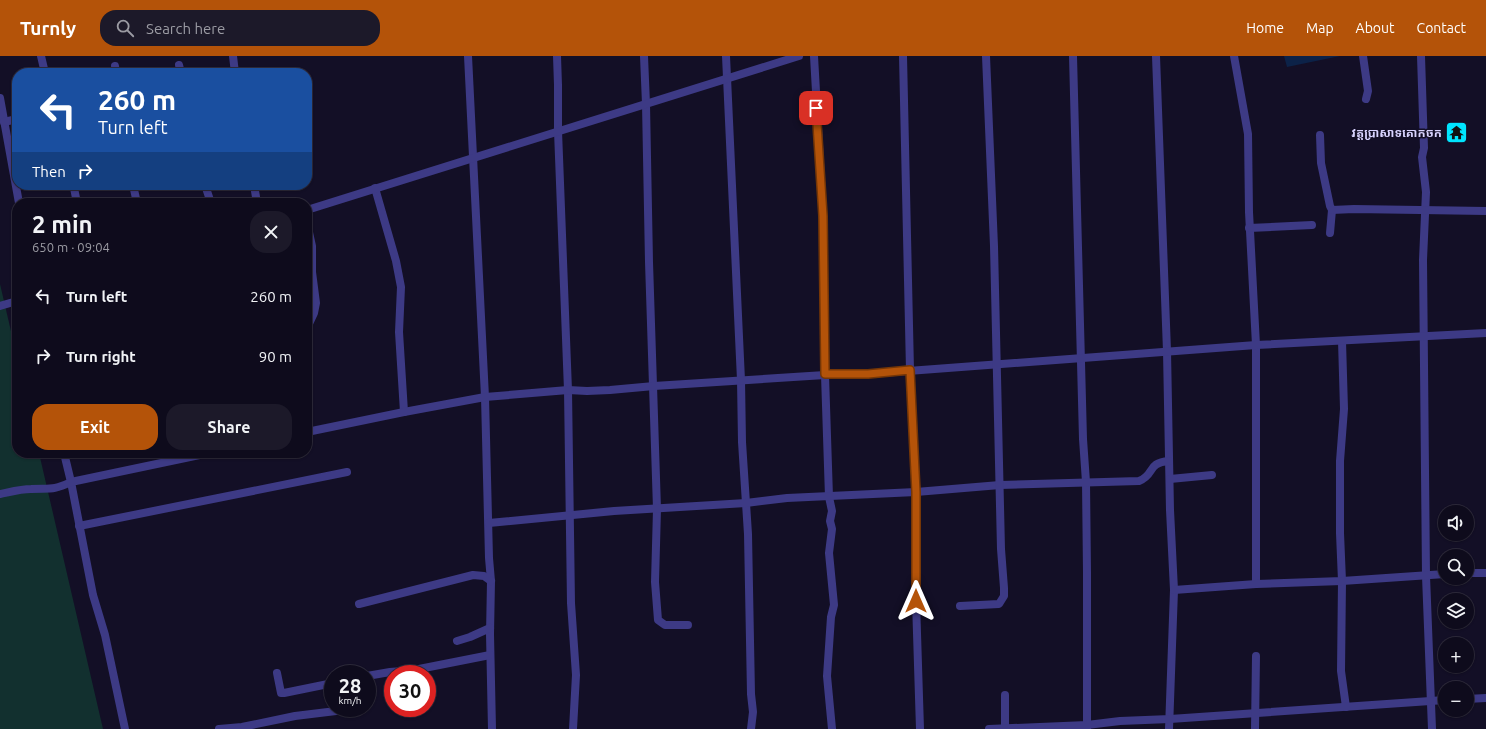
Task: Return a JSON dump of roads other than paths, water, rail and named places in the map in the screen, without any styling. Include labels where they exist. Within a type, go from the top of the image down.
[{"type":"street","points":[[41,56],[44,68]]},
{"type":"street","points":[[233,56],[234,68]]},
{"type":"street","points":[[468,56],[485,397],[491,581],[490,655],[492,729]]},
{"type":"street","points":[[556,56],[568,390],[571,603],[576,676],[576,702],[573,729]]},
{"type":"street","points":[[644,56],[657,509],[655,582],[658,620],[665,625],[688,625]]},
{"type":"street","points":[[726,56],[741,380],[742,442],[748,534],[751,694],[753,712],[751,729]]},
{"type":"street","points":[[312,208],[799,56]]},
{"type":"street","points":[[814,56],[823,216],[825,374],[829,497],[832,511],[830,521],[832,529],[829,553],[834,605],[831,617],[828,676],[832,729]]},
{"type":"street","points":[[903,56],[910,370],[916,492],[916,601],[920,729]]},
{"type":"street","points":[[960,606],[999,604],[1004,596],[994,246],[986,56]]},
{"type":"street","points":[[1073,56],[1083,439],[1086,482],[1087,727]]},
{"type":"street","points":[[1156,56],[1168,351],[1169,461],[1174,590],[1169,729]]},
{"type":"street","points":[[1234,56],[1248,134],[1249,228],[1256,345],[1256,584]]},
{"type":"street","points":[[1363,56],[1368,91],[1366,99]]},
{"type":"street","points":[[1421,56],[1424,148],[1422,157],[1426,192],[1423,260],[1426,576],[1432,729]]},
{"type":"street","points":[[0,98],[12,165]]},
{"type":"street","points":[[4,122],[12,120]]},
{"type":"street","points":[[1320,135],[1321,163],[1332,210],[1330,233]]},
{"type":"street","points":[[375,188],[396,261],[401,287],[400,332],[404,412]]},
{"type":"street","points":[[1332,210],[1486,210]]},
{"type":"street","points":[[1249,228],[1312,225]]},
{"type":"street","points":[[312,246],[312,272],[316,303],[312,317]]},
{"type":"street","points":[[0,306],[12,302]]},
{"type":"street","points":[[312,431],[485,397],[568,390],[610,390],[825,374],[868,374],[1256,345],[1486,333]]},
{"type":"street","points":[[1342,341],[1344,409],[1340,461],[1342,581],[1341,671],[1346,707]]},
{"type":"street","points":[[65,458],[93,595],[105,635],[125,729]]},
{"type":"street","points":[[0,494],[32,489],[49,490],[71,482],[185,458]]},
{"type":"street","points":[[489,523],[614,511],[746,503],[787,498],[916,492],[1000,485],[1139,481],[1146,478],[1154,465],[1169,461]]},
{"type":"street","points":[[79,526],[347,472]]},
{"type":"street","points":[[1170,479],[1212,475]]},
{"type":"street","points":[[1474,573],[1486,573]]},
{"type":"street","points":[[360,604],[473,575],[484,576],[491,581]]},
{"type":"street","points":[[1174,590],[1256,584],[1342,581],[1438,575]]},
{"type":"street","points":[[457,640],[470,637],[490,628]]},
{"type":"street","points":[[376,674],[414,670],[490,655]]},
{"type":"street","points":[[1255,729],[1256,656]]},
{"type":"street","points":[[277,673],[281,693],[324,685]]},
{"type":"street","points":[[1005,695],[1005,729]]},
{"type":"street","points":[[1474,699],[1486,698]]},
{"type":"street","points":[[989,729],[1087,727],[1120,721],[1170,719],[1438,700]]},
{"type":"street","points":[[219,729],[324,712]]},
{"type":"water","points":[[1284,56],[1340,56],[1287,67]]},
{"type":"place","name":"វត្តប្រាសាទគោកចក","points":[[1457,133]]}]
